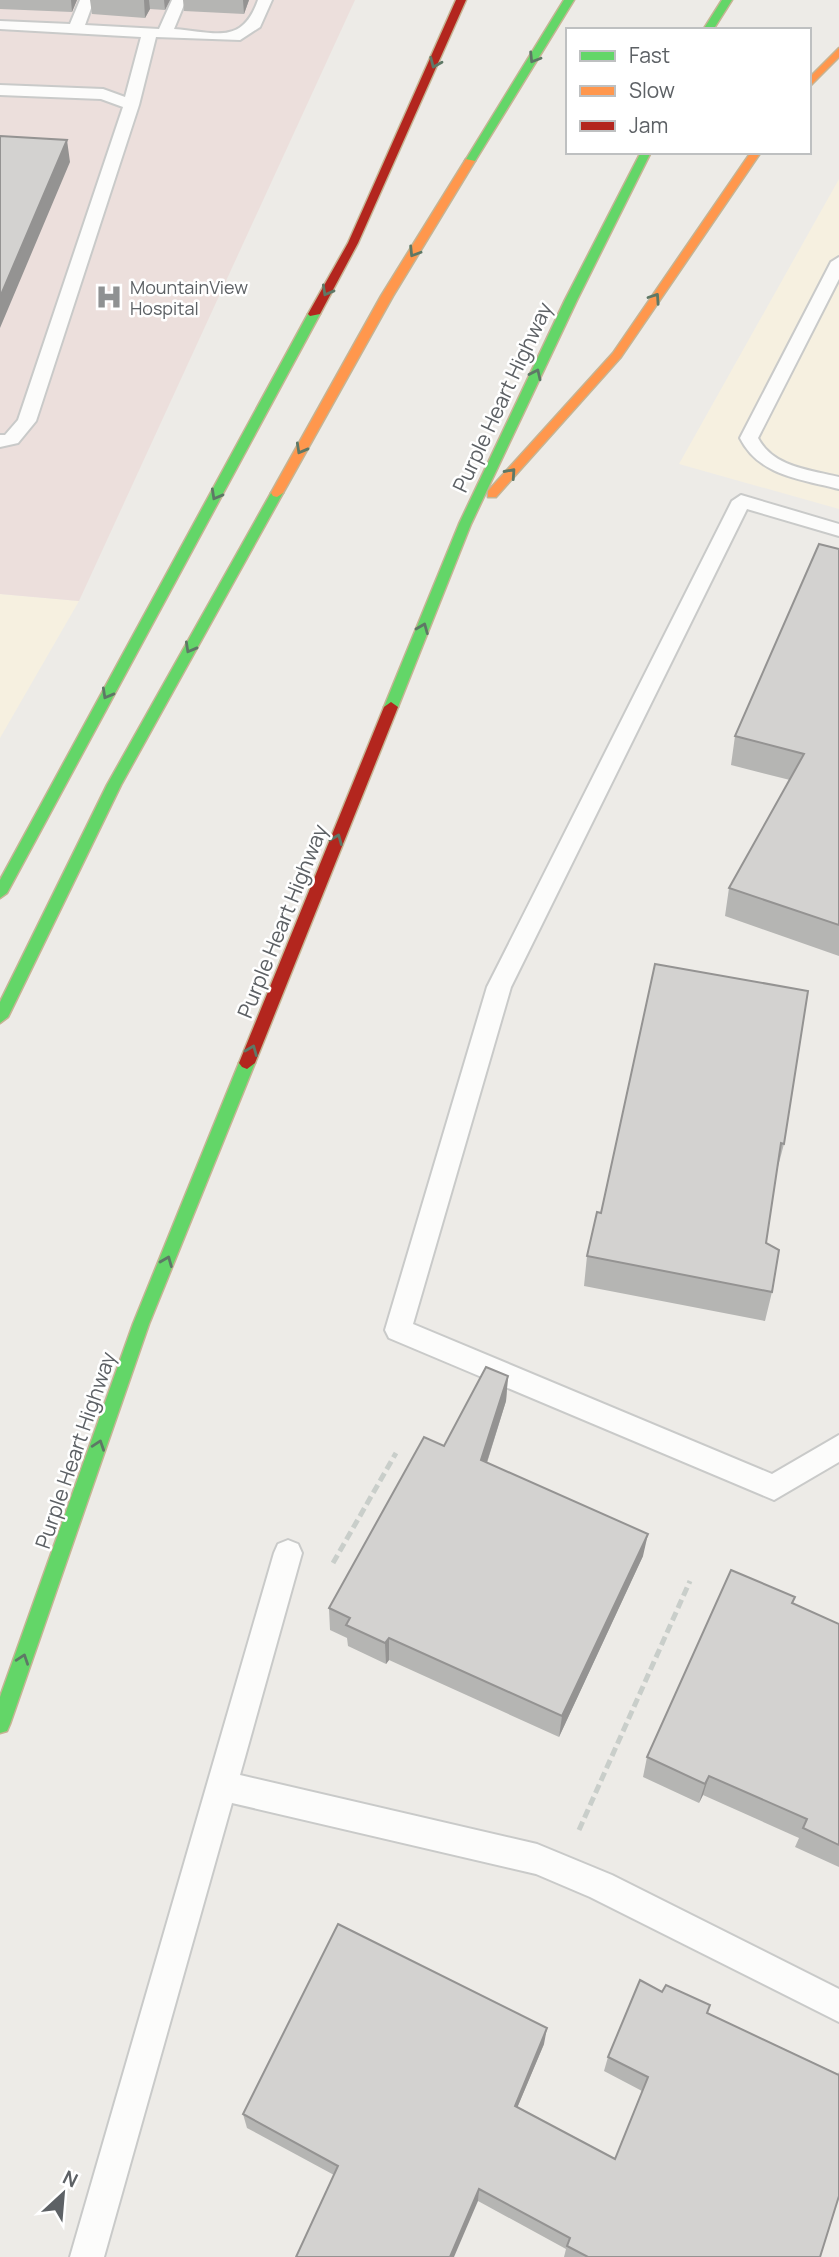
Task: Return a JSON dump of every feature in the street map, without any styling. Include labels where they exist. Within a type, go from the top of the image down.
[{"type":"highway","points":[[0,893],[353,243],[461,0]]},
{"type":"highway","points":[[0,1017],[114,785],[387,296],[569,0]]},
{"type":"highway","points":[[709,28],[727,0]]},
{"type":"highway","points":[[811,82],[839,51]]},
{"type":"highway","name":"Purple Heart Highway","points":[[0,1724],[141,1324],[465,524],[571,300],[645,154]]},
{"type":"highway","points":[[465,524],[617,355],[755,154]]},
{"type":"lane","points":[[76,29],[87,0]]},
{"type":"lane","points":[[0,441],[11,439],[27,421],[131,105],[158,33],[179,0]]},
{"type":"lane","points":[[0,25],[234,37],[249,33],[257,25],[265,0]]},
{"type":"lane","points":[[0,90],[103,94],[131,105]]},
{"type":"lane","points":[[838,268],[749,438],[753,449],[770,463],[839,483]]},
{"type":"lane","points":[[839,530],[741,501],[499,987],[398,1330],[774,1488],[839,1447]]},
{"type":"lane","points":[[87,2257],[288,1553]]},
{"type":"lane","points":[[221,1786],[537,1859],[601,1886],[839,2006]]},
{"type":"path","points":[[329,1570],[396,1452]]},
{"type":"path","points":[[562,1870],[690,1581]]},
{"type":"shaded area","name":"MountainView Hospital","points":[[0,0],[355,0],[79,601],[0,594]]},
{"type":"shaded area","points":[[839,179],[839,509],[679,464]]},
{"type":"shaded area","points":[[0,594],[79,601],[0,738]]},
{"type":"building","points":[[0,136],[67,140],[0,297]]},
{"type":"building","points":[[819,544],[839,549],[839,925],[729,888],[804,754],[735,736]]},
{"type":"building","points":[[655,964],[808,991],[766,1243],[779,1250],[772,1292],[587,1256],[597,1212],[601,1213]]},
{"type":"building","points":[[486,1367],[508,1376],[481,1460],[648,1534],[562,1716],[389,1638],[385,1643],[346,1625],[350,1618],[329,1608],[424,1437],[444,1446]]},
{"type":"building","points":[[731,1570],[795,1597],[792,1603],[839,1624],[839,1845],[803,1828],[807,1819],[709,1776],[705,1784],[647,1757]]},
{"type":"building","points":[[338,1924],[547,2028],[515,2106],[615,2159],[648,2077],[608,2057],[640,1980],[662,1992],[666,1985],[710,2005],[707,2013],[839,2075],[839,2196],[820,2257],[588,2257],[567,2246],[570,2238],[479,2189],[450,2257],[296,2257],[338,2166],[243,2114]]},
{"type":"traffic: fast","points":[[470,161],[569,0]]},
{"type":"traffic: fast","points":[[709,28],[727,0]]},
{"type":"traffic: fast","points":[[391,707],[465,524],[571,300],[645,154]]},
{"type":"traffic: fast","points":[[0,893],[314,314]]},
{"type":"traffic: fast","points":[[0,1017],[114,785],[277,493]]},
{"type":"traffic: fast","points":[[0,1724],[141,1324],[247,1063]]},
{"type":"traffic: slow","points":[[811,82],[839,51]]},
{"type":"traffic: slow","points":[[492,494],[617,355],[755,154]]},
{"type":"traffic: slow","points":[[277,493],[387,296],[470,161]]},
{"type":"traffic: jam","points":[[314,314],[353,243],[461,0]]},
{"type":"traffic: jam","points":[[247,1063],[391,707]]},
{"type":"place","name":"MountainView Hospital","points":[[109,297]]}]
